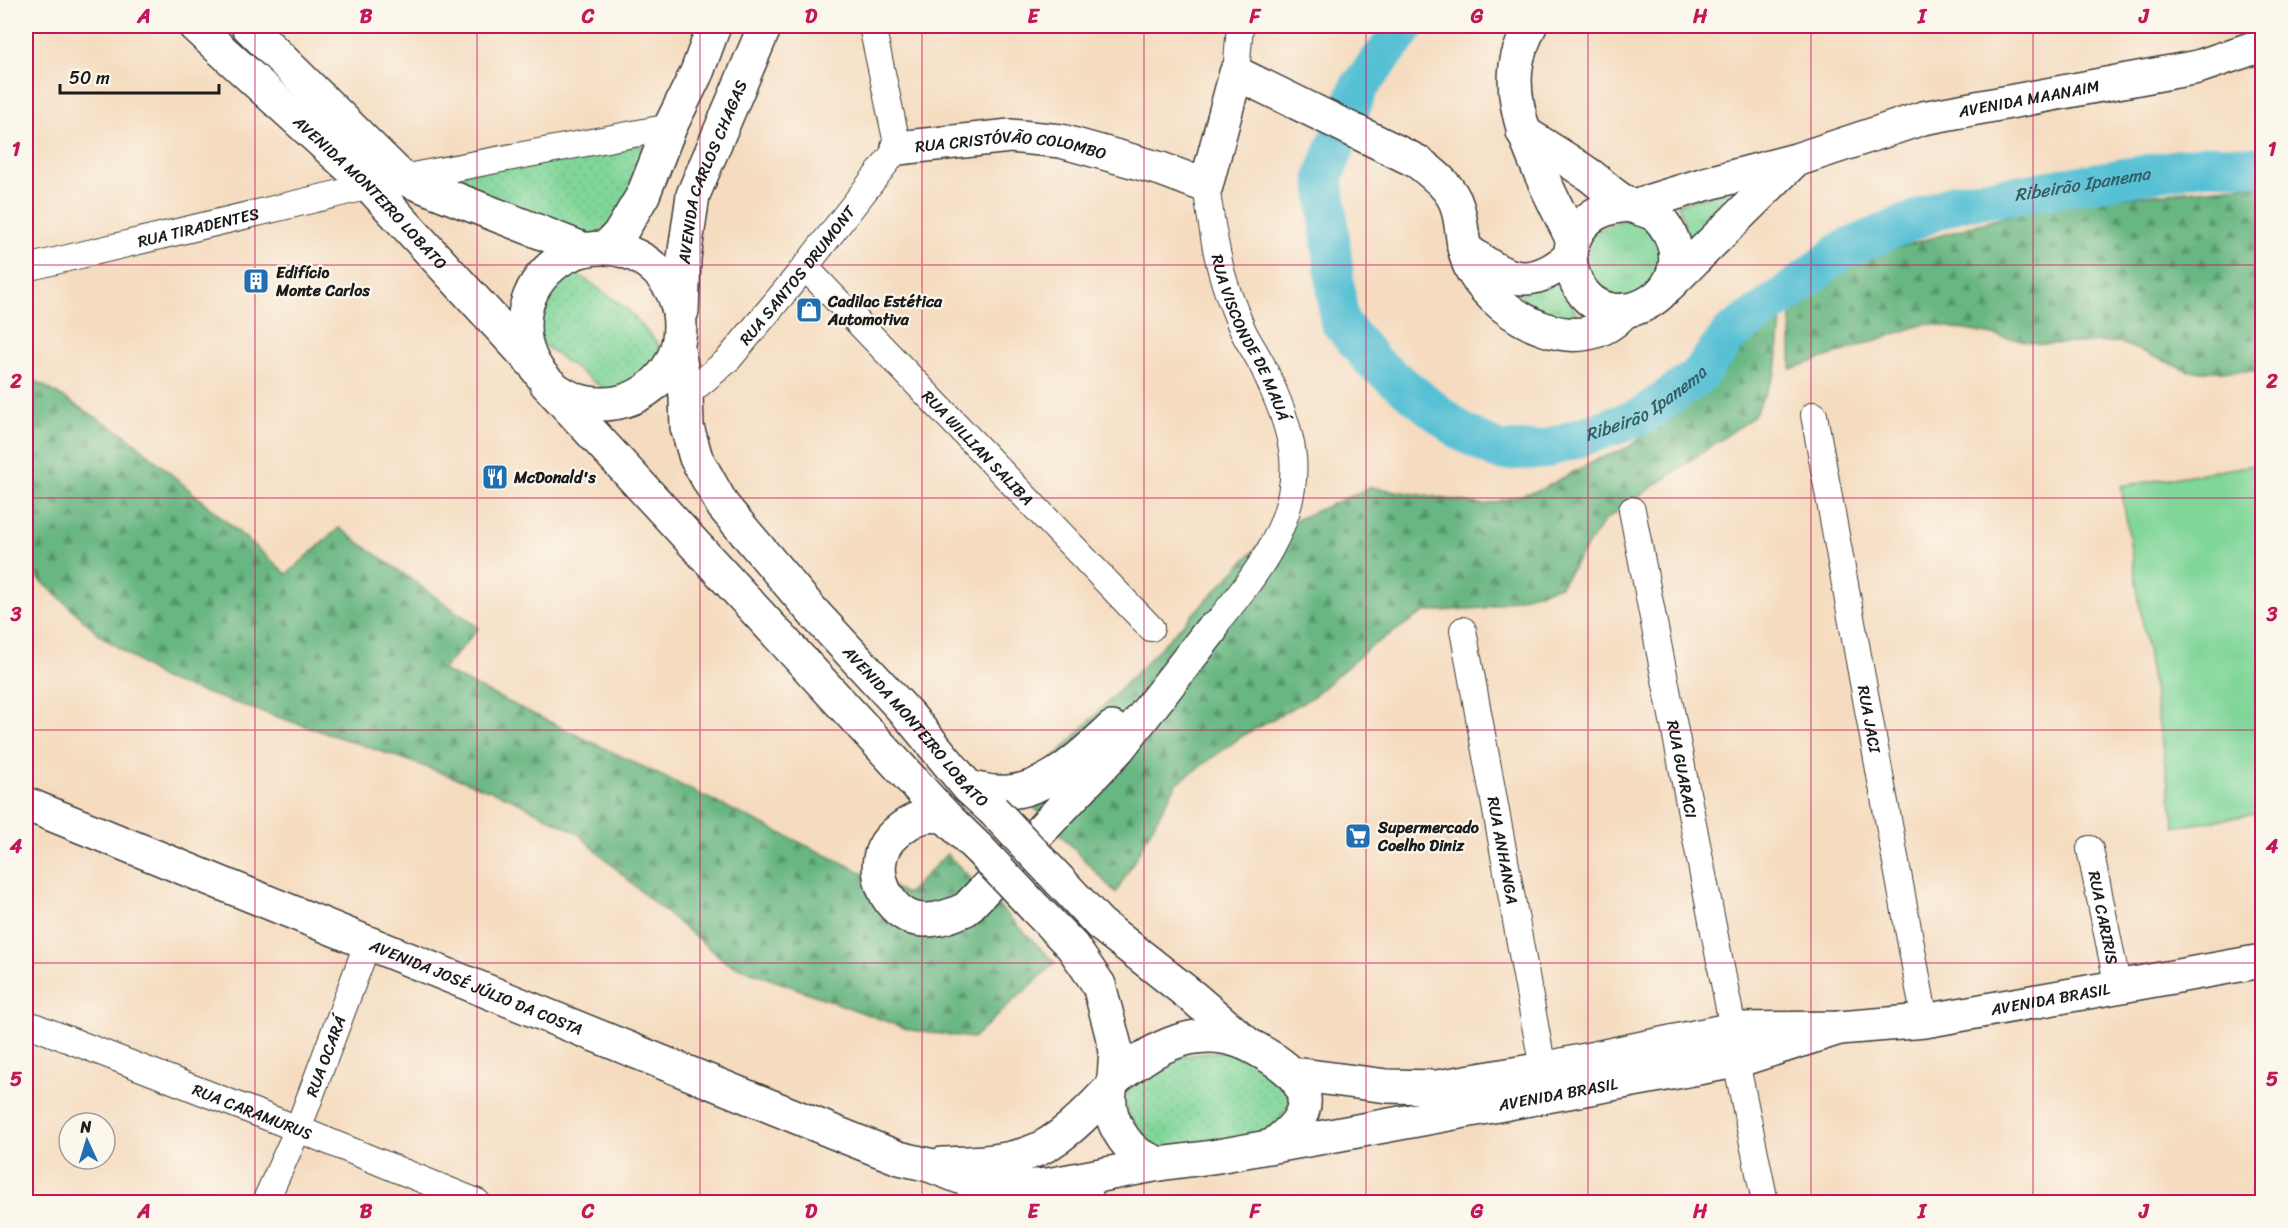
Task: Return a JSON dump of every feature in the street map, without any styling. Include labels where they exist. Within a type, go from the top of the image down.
[{"type":"main road","name":"AVENIDA MONTEIRO LOBATO","points":[[195,26],[370,186],[945,816],[1072,946],[1099,985],[1116,1050],[1111,1084]]},
{"type":"main road","name":"AVENIDA MONTEIRO LOBATO","points":[[248,26],[402,178],[595,248]]},
{"type":"main road","points":[[595,248],[621,232],[643,195],[670,128],[697,72],[714,26]]},
{"type":"main road","name":"AVENIDA CARLOS CHAGAS","points":[[680,337],[684,258],[693,195],[765,26]]},
{"type":"main road","points":[[1464,247],[1490,267],[1516,279],[1544,276],[1571,249],[1581,225],[1594,213],[1610,206],[1631,205],[1645,209],[1660,219],[1671,233],[1676,250],[1676,268],[1669,285],[1658,298],[1642,307],[1625,310],[1608,308],[1593,301],[1580,289],[1573,274],[1571,249],[1523,132],[1515,91],[1518,57],[1530,26]]},
{"type":"main road","name":"AVENIDA MAANAIM","points":[[1631,205],[1796,160],[1923,118],[2198,67],[2262,45]]},
{"type":"main road","points":[[1236,73],[1418,162],[1442,182],[1457,204],[1464,247],[1472,271],[1488,294],[1525,321],[1548,330],[1575,336],[1599,331],[1615,322],[1625,310]]},
{"type":"main road","name":"RUA VISCONDE DE MAUÁ","points":[[1206,186],[1236,73]]},
{"type":"main road","points":[[1523,132],[1587,173],[1631,205]]},
{"type":"main road","name":"RUA CRISTÓVÃO COLOMBO","points":[[898,148],[1010,136],[1061,141],[1161,169],[1206,186]]},
{"type":"main road","name":"AVENIDA MAANAIM","points":[[1669,285],[1796,160]]},
{"type":"main road","points":[[595,248],[619,248],[651,263],[673,290],[680,337],[666,372],[648,390],[625,401],[599,405],[562,394],[541,375],[526,348],[522,327],[525,306],[533,286],[546,269],[563,256],[595,248]]},
{"type":"main road","name":"AVENIDA MONTEIRO LOBATO","points":[[680,337],[687,427],[696,458],[723,506],[813,612],[910,717],[968,787],[993,810],[1100,924],[1168,977],[1246,1043]]},
{"type":"main road","points":[[968,787],[1010,792],[1036,785],[1055,775],[1099,741],[1211,630]]},
{"type":"main road","points":[[945,816],[925,816],[910,823],[892,837],[883,849],[880,871],[884,891],[891,904],[905,915],[924,920],[948,917],[966,909],[1118,748],[1211,630]]},
{"type":"main road","name":"AVENIDA JOSÉ JÚLIO DA COSTA","points":[[26,804],[890,1154],[929,1165],[981,1185],[1088,1191],[1159,1164],[1274,1145]]},
{"type":"main road","name":"AVENIDA BRASIL","points":[[1294,1074],[1387,1086],[1437,1087],[1543,1069],[1732,1029],[1839,1028],[1925,1021],[2262,961]]},
{"type":"main road","name":"AVENIDA BRASIL","points":[[1274,1145],[1736,1061],[1839,1028]]},
{"type":"main road","points":[[1159,1164],[1138,1154],[1118,1130],[1110,1116],[1111,1084],[1142,1059],[1170,1044],[1191,1038],[1210,1036],[1232,1038],[1246,1043],[1294,1074],[1301,1087],[1302,1111],[1296,1123],[1274,1145]]},
{"type":"main road","name":"AVENIDA JOSÉ JÚLIO DA COSTA","points":[[929,1165],[991,1162],[1030,1153],[1064,1132],[1111,1084]]},
{"type":"street","name":"RUA CRISTÓVÃO COLOMBO","points":[[872,26],[898,148]]},
{"type":"street","name":"RUA VISCONDE DE MAUÁ","points":[[1236,73],[1240,26]]},
{"type":"street","points":[[402,178],[670,128]]},
{"type":"street","name":"RUA SANTOS DRUMONT","points":[[686,395],[728,360],[805,267],[898,148]]},
{"type":"street","name":"RUA TIRADENTES","points":[[26,268],[370,186]]},
{"type":"street","name":"RUA VISCONDE DE MAUÁ","points":[[1206,186],[1225,284],[1244,331],[1264,367],[1279,403],[1293,458],[1293,483],[1280,533],[1240,595],[1211,630]]},
{"type":"street","name":"RUA WILLIAN SALIBA","points":[[805,267],[1151,628]]},
{"type":"street","name":"RUA JACI","points":[[1814,415],[1925,1021]]},
{"type":"street","name":"RUA GUARACI","points":[[1632,510],[1732,1029]]},
{"type":"street","name":"RUA ANHANGA","points":[[1463,630],[1543,1069]]},
{"type":"street","name":"RUA CARIRIS","points":[[2090,849],[2118,988]]},
{"type":"street","name":"RUA OCARÁ","points":[[265,1203],[298,1129],[368,942]]},
{"type":"street","name":"RUA CARAMURUS","points":[[26,1023],[298,1129],[477,1203]]},
{"type":"street","points":[[1736,1061],[1765,1203]]},
{"type":"green space","points":[[644,144],[642,175],[631,206],[590,240],[484,198],[455,175]]},
{"type":"green space","points":[[1761,181],[1681,249],[1685,225],[1678,204]]},
{"type":"green space","points":[[2262,184],[2262,371],[2189,371],[2119,342],[2042,344],[1927,323],[1791,369],[1791,311],[1863,258],[2048,204]]},
{"type":"green space","points":[[1637,214],[1670,258],[1636,301],[1594,290],[1581,249],[1586,235]]},
{"type":"green space","points":[[571,269],[627,309],[658,344],[662,361],[640,385],[609,393],[530,335],[534,307],[541,294],[557,271]]},
{"type":"green space","points":[[1565,274],[1570,300],[1583,324],[1526,307],[1517,290]]},
{"type":"green space","points":[[1781,321],[1776,373],[1753,417],[1604,521],[1560,586],[1484,608],[1424,612],[1370,647],[1311,698],[1244,735],[1177,783],[1116,893],[1018,790],[1022,791],[1275,529],[1371,487],[1485,505],[1540,490],[1596,460],[1627,448],[1689,404],[1754,326]]},
{"type":"green space","points":[[26,375],[127,436],[287,574],[339,528],[479,628],[442,670],[907,894],[947,854],[1055,963],[973,1038],[910,1030],[727,963],[646,896],[576,832],[510,798],[404,759],[163,679],[100,635],[26,567]]},
{"type":"green space","points":[[2262,464],[2262,813],[2175,827],[2121,486]]},
{"type":"green space","points":[[1213,1052],[1247,1053],[1286,1083],[1293,1098],[1272,1134],[1164,1154],[1148,1143],[1136,1130],[1128,1115],[1124,1096],[1148,1069],[1172,1058]]},
{"type":"waterway","name":"Ribeirão Ipanema","points":[[1406,26],[1359,87],[1324,176],[1339,321],[1374,363],[1462,432],[1499,451],[1542,450],[1641,417],[1698,376],[1730,334],[1791,291],[1841,251],[1958,202],[2023,194],[2207,164],[2262,166]]},
{"type":"place","name":"Edifício Monte Carlos","points":[[256,281]]},
{"type":"place","name":"Cadilac Estética Automotiva","points":[[809,310]]},
{"type":"place","name":"McDonald's","points":[[495,477]]},
{"type":"place","name":"Supermercado Coelho Diniz","points":[[1358,836]]}]
